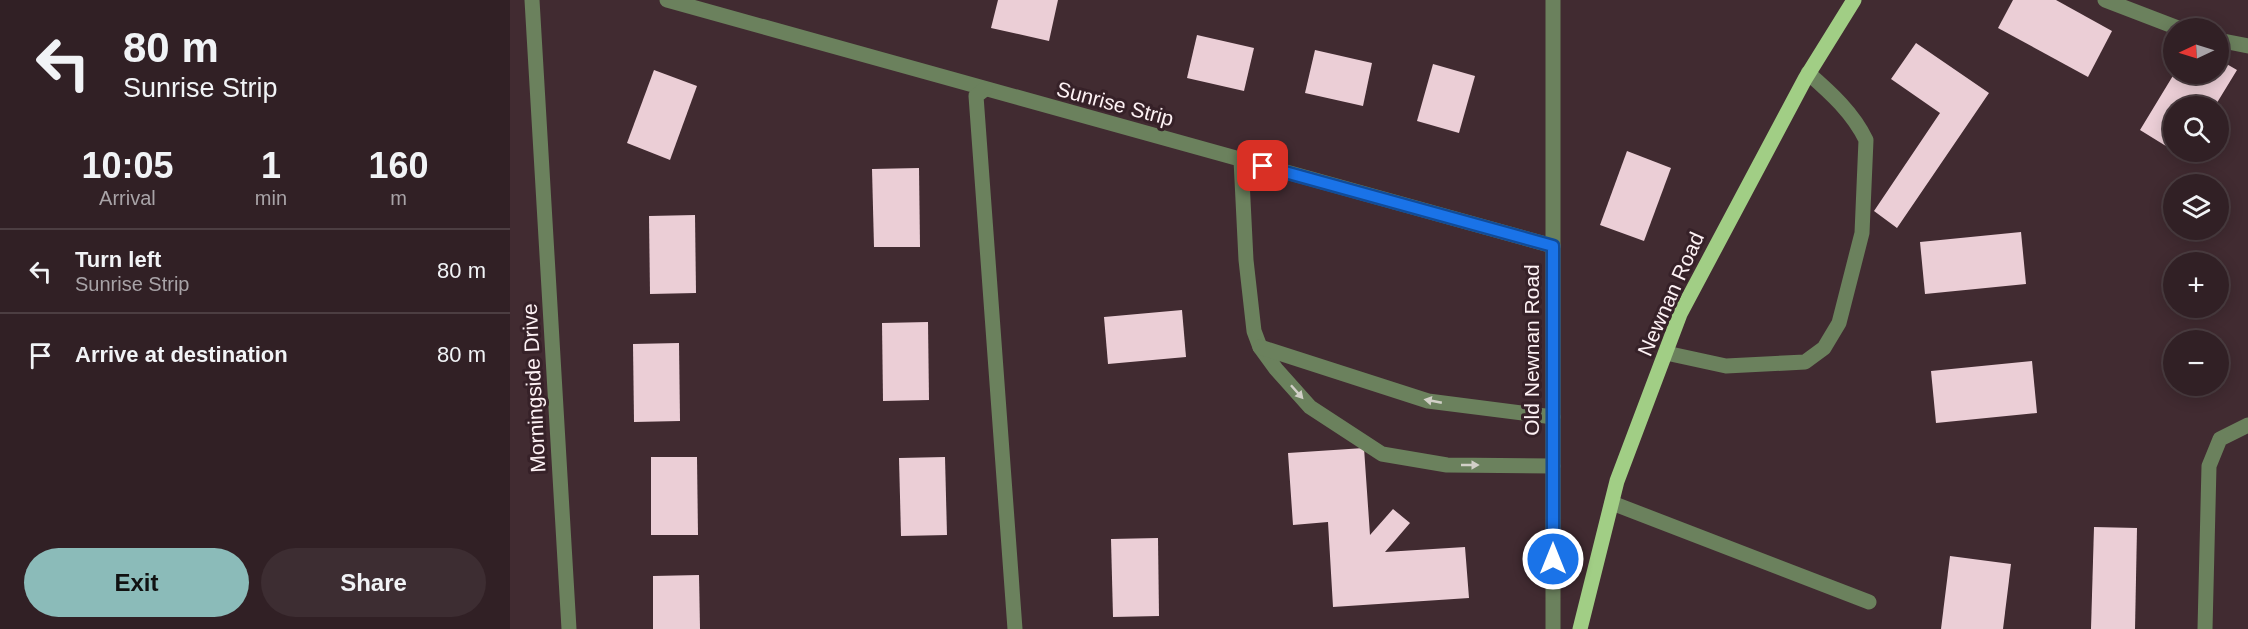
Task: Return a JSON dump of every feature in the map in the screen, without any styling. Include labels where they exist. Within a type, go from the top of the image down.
[{"type":"main road","name":"Newnan Road","points":[[1580,629],[1617,481],[1680,314],[1808,73],[1854,0]]},
{"type":"street","name":"Morningside Drive","points":[[532,0],[568,629]]},
{"type":"street","name":"Sunrise Strip","points":[[667,0],[1553,246]]},
{"type":"street","name":"Old Newnan Road","points":[[1553,0],[1553,629]]},
{"type":"street","points":[[2105,0],[2163,22]]},
{"type":"street","points":[[2229,42],[2248,46]]},
{"type":"street","points":[[1666,353],[1726,366],[1806,362],[1824,348],[1839,322],[1862,233],[1866,140],[1860,128],[1837,98],[1808,73]]},
{"type":"street","points":[[985,89],[976,96],[1015,629]]},
{"type":"street","points":[[1241,160],[1246,260],[1254,331],[1260,347],[1276,369],[1310,407],[1382,454],[1447,465],[1553,466]]},
{"type":"street","points":[[1260,347],[1428,401],[1553,417]]},
{"type":"street","points":[[2205,629],[2209,466],[2220,439],[2248,425]]},
{"type":"street","points":[[1612,503],[1869,602]]},
{"type":"building","points":[[998,0],[1058,0],[1049,41],[991,28]]},
{"type":"building","points":[[2013,0],[2056,0],[2112,31],[2088,77],[1998,28]]},
{"type":"building","points":[[1197,35],[1254,48],[1244,91],[1187,78]]},
{"type":"building","points":[[1916,43],[1989,93],[1897,228],[1874,211],[1940,113],[1891,79]]},
{"type":"building","points":[[1315,50],[1372,63],[1363,106],[1305,93]]},
{"type":"building","points":[[1433,64],[1475,76],[1459,133],[1417,121]]},
{"type":"building","points":[[2229,65],[2237,70],[2229,83]]},
{"type":"building","points":[[654,70],[697,86],[670,160],[627,143]]},
{"type":"building","points":[[2168,84],[2228,84],[2221,96],[2163,96],[2163,144],[2140,130]]},
{"type":"building","points":[[1627,151],[1671,168],[1644,241],[1600,225]]},
{"type":"building","points":[[919,168],[920,247],[874,247],[872,169]]},
{"type":"building","points":[[695,215],[696,293],[650,294],[649,216]]},
{"type":"building","points":[[2021,232],[2026,284],[1925,294],[1920,242]]},
{"type":"building","points":[[1182,310],[1186,357],[1108,364],[1104,317]]},
{"type":"building","points":[[928,322],[929,400],[883,401],[882,323]]},
{"type":"building","points":[[679,343],[680,421],[634,422],[633,344]]},
{"type":"building","points":[[2032,361],[2037,413],[1936,423],[1931,371]]},
{"type":"building","points":[[1364,448],[1370,535],[1393,509],[1410,523],[1385,552],[1465,547],[1469,598],[1333,607],[1328,522],[1293,525],[1288,453]]},
{"type":"building","points":[[651,457],[697,457],[698,535],[651,535]]},
{"type":"building","points":[[945,457],[947,535],[901,536],[899,458]]},
{"type":"building","points":[[2094,527],[2137,528],[2135,629],[2091,629]]},
{"type":"building","points":[[1158,538],[1159,616],[1113,617],[1111,539]]},
{"type":"building","points":[[1950,556],[2011,564],[2003,629],[1941,629]]},
{"type":"building","points":[[699,575],[700,629],[653,629],[653,576]]},
{"type":"route","points":[[1263,166],[1553,246],[1553,559]]}]
